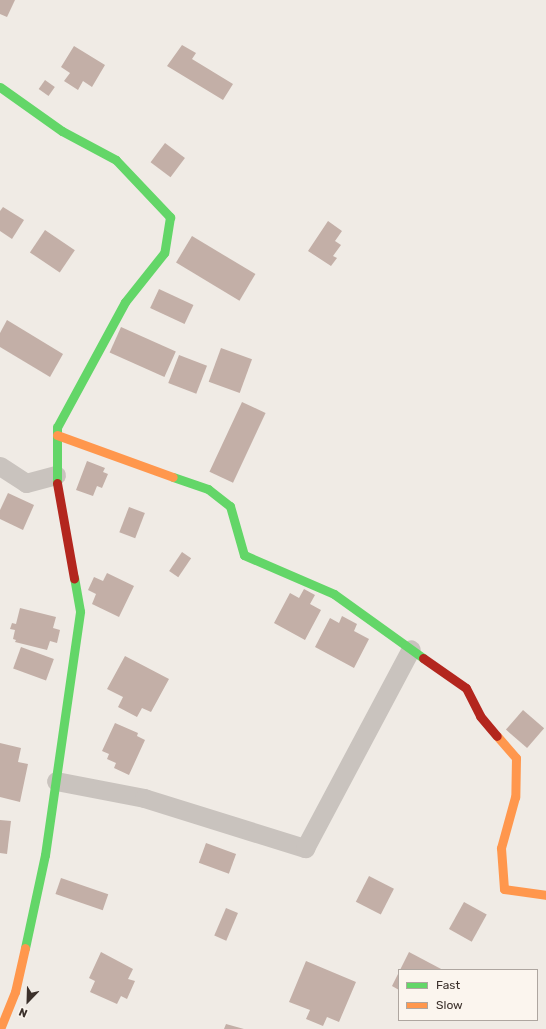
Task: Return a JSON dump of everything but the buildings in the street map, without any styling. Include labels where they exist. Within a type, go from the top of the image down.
[{"type":"street","points":[[0,87],[62,130],[116,160],[170,217],[164,253],[126,302],[57,426],[56,475],[80,611],[44,855],[15,992],[0,1029]]},
{"type":"street","points":[[57,435],[208,489],[230,506],[244,555],[334,594],[466,688],[480,716],[516,758],[516,797],[501,848],[504,889],[546,895]]},
{"type":"street","points":[[0,466],[26,483],[56,475]]},
{"type":"street","points":[[56,781],[144,798],[304,848],[411,649]]},
{"type":"traffic: fast","points":[[0,87],[62,131],[116,160],[170,217],[164,253],[125,302],[57,427],[57,483]]},
{"type":"traffic: fast","points":[[173,477],[208,489],[230,506],[244,555],[334,594],[423,658]]},
{"type":"traffic: fast","points":[[25,948],[45,855],[80,611],[74,578]]},
{"type":"traffic: slow","points":[[57,435],[173,477]]},
{"type":"traffic: slow","points":[[497,736],[516,758],[515,797],[501,848],[504,889],[546,895]]},
{"type":"traffic: slow","points":[[0,1029],[15,992],[25,948]]},
{"type":"traffic: jam","points":[[57,483],[74,578]]},
{"type":"traffic: jam","points":[[423,658],[466,688],[480,716],[497,736]]}]
